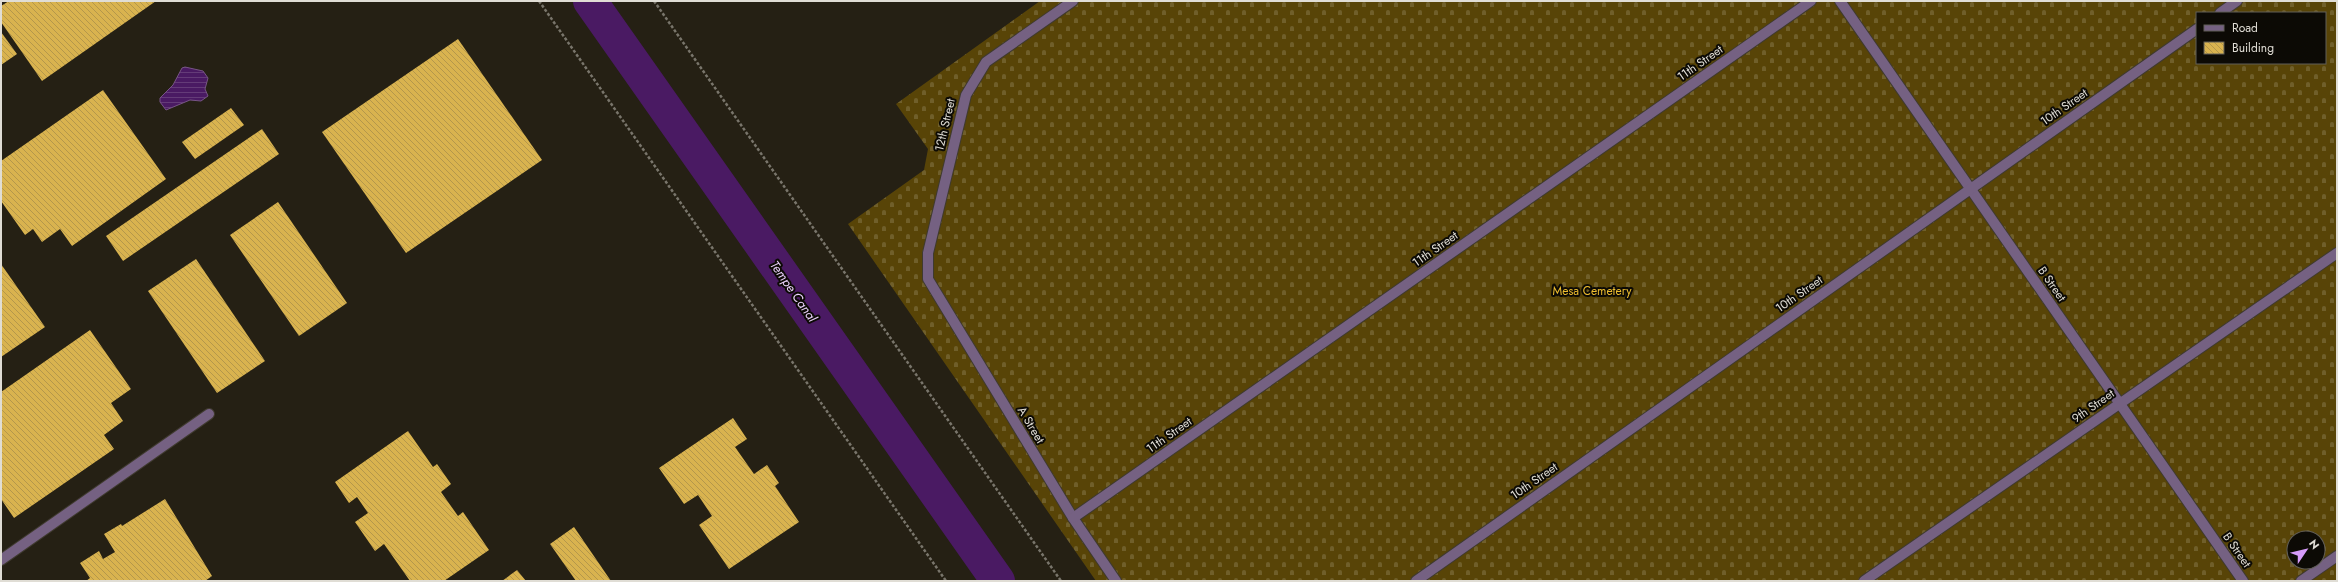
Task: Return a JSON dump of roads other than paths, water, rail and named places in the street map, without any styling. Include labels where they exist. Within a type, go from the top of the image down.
[{"type":"lane","name":"12th Street","points":[[928,279],[928,253],[966,95],[986,62],[1073,1]]},
{"type":"lane","name":"11th Street","points":[[1073,518],[1811,1]]},
{"type":"lane","name":"B Street","points":[[1840,1],[2243,581]]},
{"type":"lane","points":[[2221,12],[2237,1]]},
{"type":"lane","name":"10th Street","points":[[1416,581],[2196,30]]},
{"type":"lane","name":"9th Street","points":[[1864,581],[2337,253]]},
{"type":"lane","name":"A Street","points":[[928,279],[1073,518],[1116,581]]},
{"type":"lane","points":[[1,560],[209,414]]},
{"type":"lane","points":[[2301,581],[2337,556]]},
{"type":"waterway","name":"Tempe Canal","points":[[590,1],[998,581]]},
{"type":"park label","name":"Mesa Cemetery","points":[[1592,291]]}]
